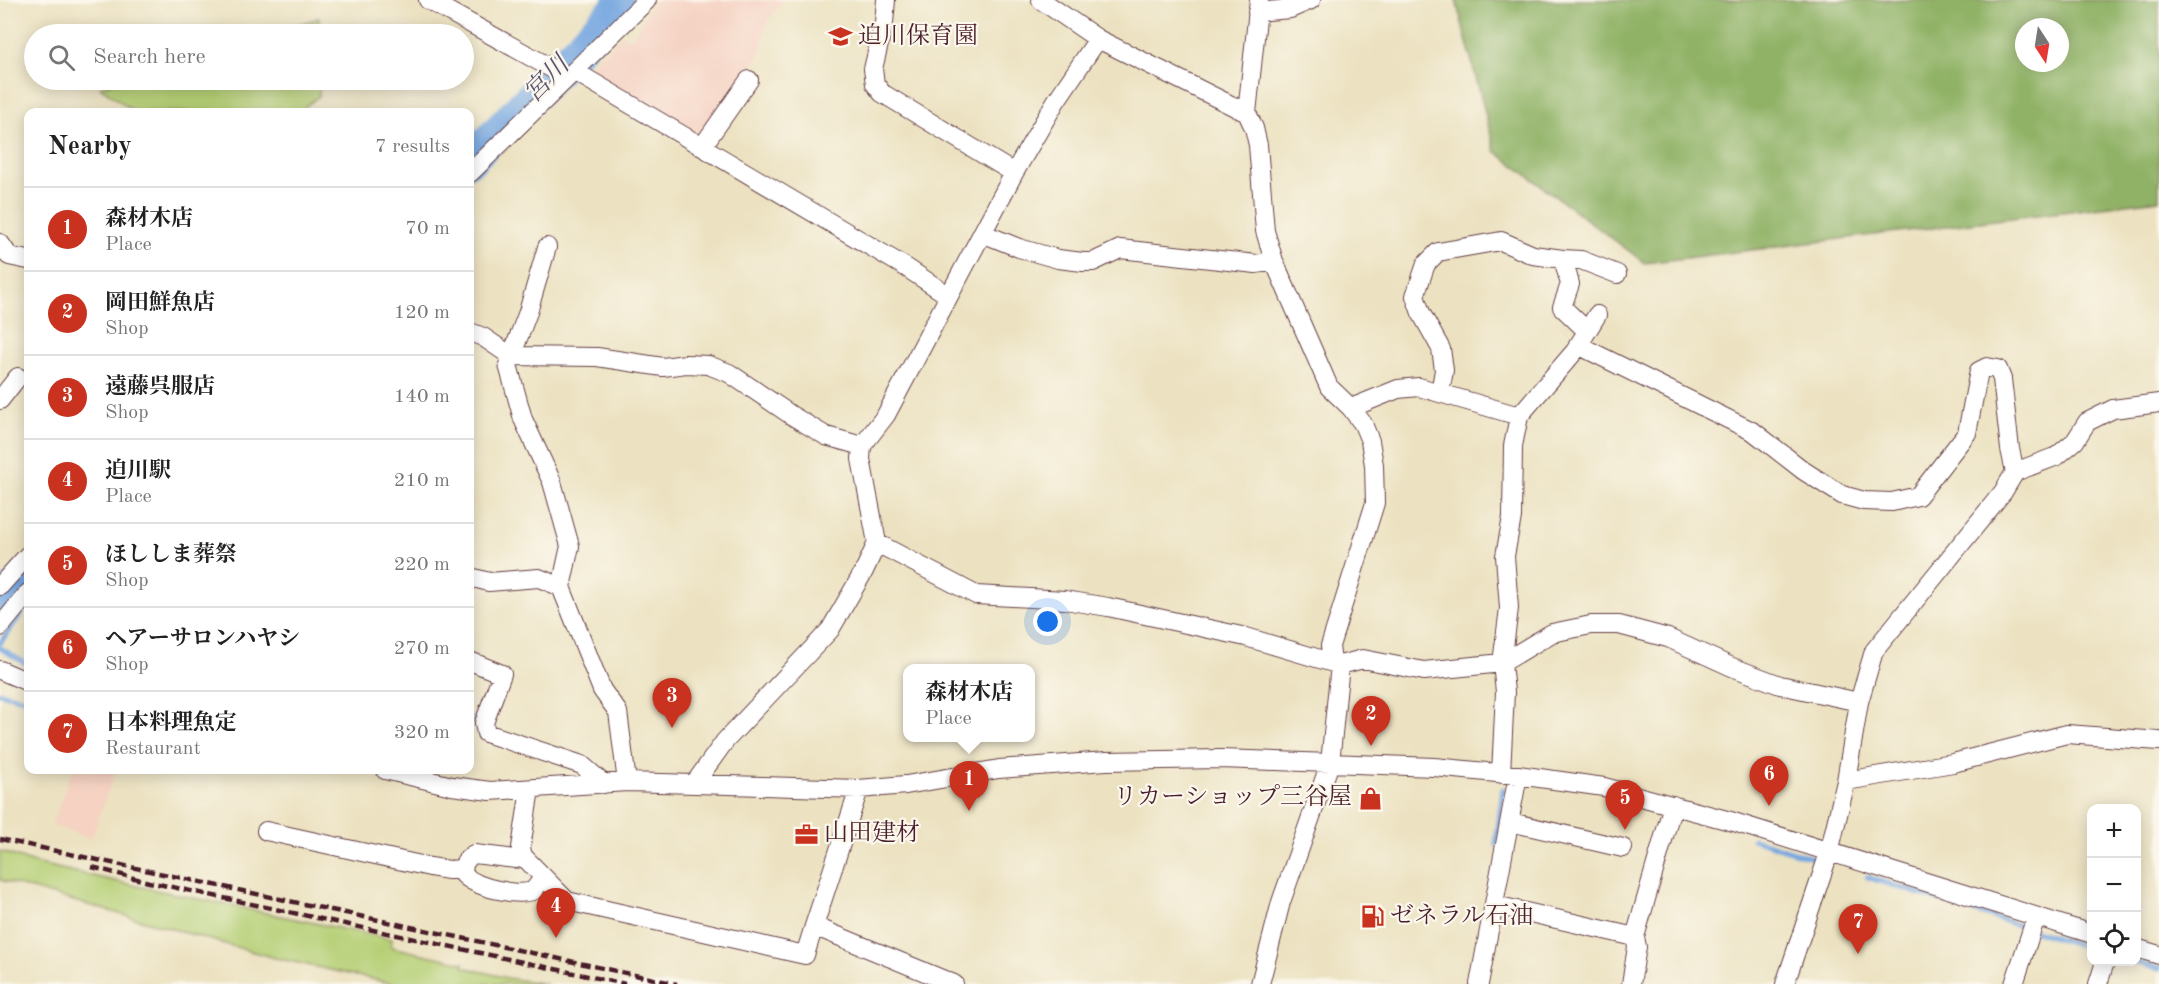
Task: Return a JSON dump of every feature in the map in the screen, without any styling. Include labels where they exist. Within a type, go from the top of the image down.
[{"type":"street","points":[[428,0],[472,24]]},
{"type":"street","points":[[474,169],[563,73],[646,0]]},
{"type":"street","points":[[886,0],[884,23],[873,69],[875,84],[882,93],[1014,172]]},
{"type":"street","points":[[1041,0],[1098,39],[1247,113]]},
{"type":"street","points":[[1260,984],[1281,902],[1330,762],[1336,664],[1330,646],[1375,503],[1376,481],[1370,441],[1364,424],[1329,387],[1274,261],[1265,231],[1258,146],[1254,128],[1247,113],[1258,6],[1290,9],[1311,0]]},
{"type":"street","points":[[474,25],[702,147],[897,262],[949,296]]},
{"type":"street","points":[[694,784],[725,741],[830,630],[864,571],[877,543],[861,459],[862,446],[886,415],[1014,172],[1056,101],[1098,39]]},
{"type":"street","points":[[702,147],[749,80]]},
{"type":"street","points":[[982,233],[1019,249],[1058,259],[1083,262],[1093,262],[1120,249],[1256,264],[1274,261]]},
{"type":"street","points":[[1440,393],[1444,370],[1442,349],[1421,313],[1415,296],[1425,264],[1438,252],[1501,241],[1533,255],[1581,260],[1617,274]]},
{"type":"street","points":[[0,243],[9,256],[24,259]]},
{"type":"street","points":[[547,247],[528,312],[508,365],[523,419],[552,482],[570,546],[561,586],[602,690],[618,712],[627,782]]},
{"type":"street","points":[[1563,259],[1569,284],[1562,307],[1587,330],[1754,432],[1804,471],[1842,495],[1864,501],[1892,502],[1918,496],[1967,433],[1978,371],[1987,367],[1998,369],[2002,379],[2015,472]]},
{"type":"street","points":[[1479,984],[1510,822],[1503,663],[1509,608],[1505,556],[1512,517],[1513,446],[1519,416],[1587,330]]},
{"type":"street","points":[[474,334],[483,337],[511,357],[597,357],[663,367],[686,364],[708,365],[729,373],[826,436],[862,446]]},
{"type":"street","points":[[0,374],[23,377]]},
{"type":"street","points":[[0,400],[23,377]]},
{"type":"street","points":[[1351,408],[1398,389],[1419,387],[1519,416]]},
{"type":"street","points":[[1785,984],[1830,853],[1846,781],[1859,702],[1874,651],[2003,492],[2015,472],[2057,456],[2075,441],[2087,422],[2113,409],[2159,403]]},
{"type":"street","points":[[877,543],[976,596],[1065,600],[1108,606],[1246,637],[1336,664],[1363,658],[1424,671],[1503,663],[1552,633],[1591,625],[1619,625],[1668,638],[1732,667],[1780,685],[1859,702]]},
{"type":"street","points":[[0,586],[24,559]]},
{"type":"street","points":[[474,578],[489,582],[539,578],[561,586]]},
{"type":"street","points":[[0,627],[24,598]]},
{"type":"street","points":[[474,663],[502,674],[484,723],[486,733],[582,765],[604,784]]},
{"type":"street","points":[[0,670],[24,680]]},
{"type":"street","points":[[1846,781],[1953,763],[2067,734],[2159,741]]},
{"type":"street","points":[[402,774],[452,786],[490,791],[627,782],[859,789],[906,785],[999,769],[1106,761],[1221,759],[1434,767],[1509,774],[1604,787],[1673,805],[1830,853],[2033,926],[2087,933]]},
{"type":"street","points":[[530,789],[521,848],[523,856],[567,901],[805,956],[859,789]]},
{"type":"street","points":[[1631,984],[1637,947],[1635,937],[1673,805]]},
{"type":"street","points":[[1510,822],[1623,848]]},
{"type":"street","points":[[266,831],[430,867],[449,870],[463,869]]},
{"type":"street","points":[[523,856],[516,859],[474,854],[469,857],[463,869],[464,875],[476,884],[518,894],[533,891],[543,878]]},
{"type":"street","points":[[1495,905],[1635,937]]},
{"type":"street","points":[[814,926],[954,984]]},
{"type":"street","points":[[2014,984],[2033,926]]},
{"type":"street","points":[[2141,950],[2159,955]]},
{"type":"street","points":[[2098,984],[2104,966]]},
{"type":"shaded area","points":[[655,0],[783,0],[768,20],[759,56],[705,132],[693,133],[590,71],[591,65],[622,35],[631,39]]},
{"type":"shaded area","points":[[71,774],[115,774],[91,839],[52,825]]},
{"type":"green space","points":[[1456,0],[2159,0],[2159,200],[1645,263],[1495,151]]},
{"type":"green space","points":[[319,18],[319,24],[299,24]]},
{"type":"green space","points":[[104,90],[319,90],[319,96],[303,108],[129,108]]},
{"type":"green space","points":[[0,851],[35,863],[146,888],[392,939],[391,947],[464,963],[463,967],[507,978],[547,984],[394,984],[271,957],[0,880]]},
{"type":"waterway","name":"宮川","points":[[474,156],[625,0]]},
{"type":"waterway","name":"宮川","points":[[0,606],[24,579]]},
{"type":"waterway","points":[[0,643],[22,613]]},
{"type":"waterway","points":[[0,648],[24,663]]},
{"type":"waterway","points":[[0,693],[24,699]]},
{"type":"waterway","points":[[474,720],[480,723]]},
{"type":"waterway","points":[[1496,844],[1503,789]]},
{"type":"waterway","points":[[1753,839],[1816,859]]},
{"type":"waterway","points":[[1867,877],[2087,947]]},
{"type":"waterway","points":[[2141,964],[2159,969]]},
{"type":"waterway","points":[[1470,984],[1472,974]]},
{"type":"railway","points":[[0,839],[677,984]]},
{"type":"railway","points":[[92,867],[149,882],[625,984]]},
{"type":"place","name":"迫川保育園","points":[[840,37]]},
{"type":"place","name":"遠藤呉服店","points":[[672,728]]},
{"type":"place","name":"岡田鮮魚店","points":[[1371,746]]},
{"type":"place","name":"リカーショップ三谷屋","points":[[1370,798]]},
{"type":"place","name":"ヘアーサロンハヤシ","points":[[1769,806]]},
{"type":"place","name":"森材木店","points":[[969,811]]},
{"type":"place","name":"ほししま葬祭","points":[[1625,830]]},
{"type":"place","name":"山田建材","points":[[806,834]]},
{"type":"place","name":"ゼネラル石油","points":[[1372,917]]},
{"type":"place","name":"迫川駅","points":[[556,938]]},
{"type":"place","name":"日本料理魚定","points":[[1858,954]]}]
